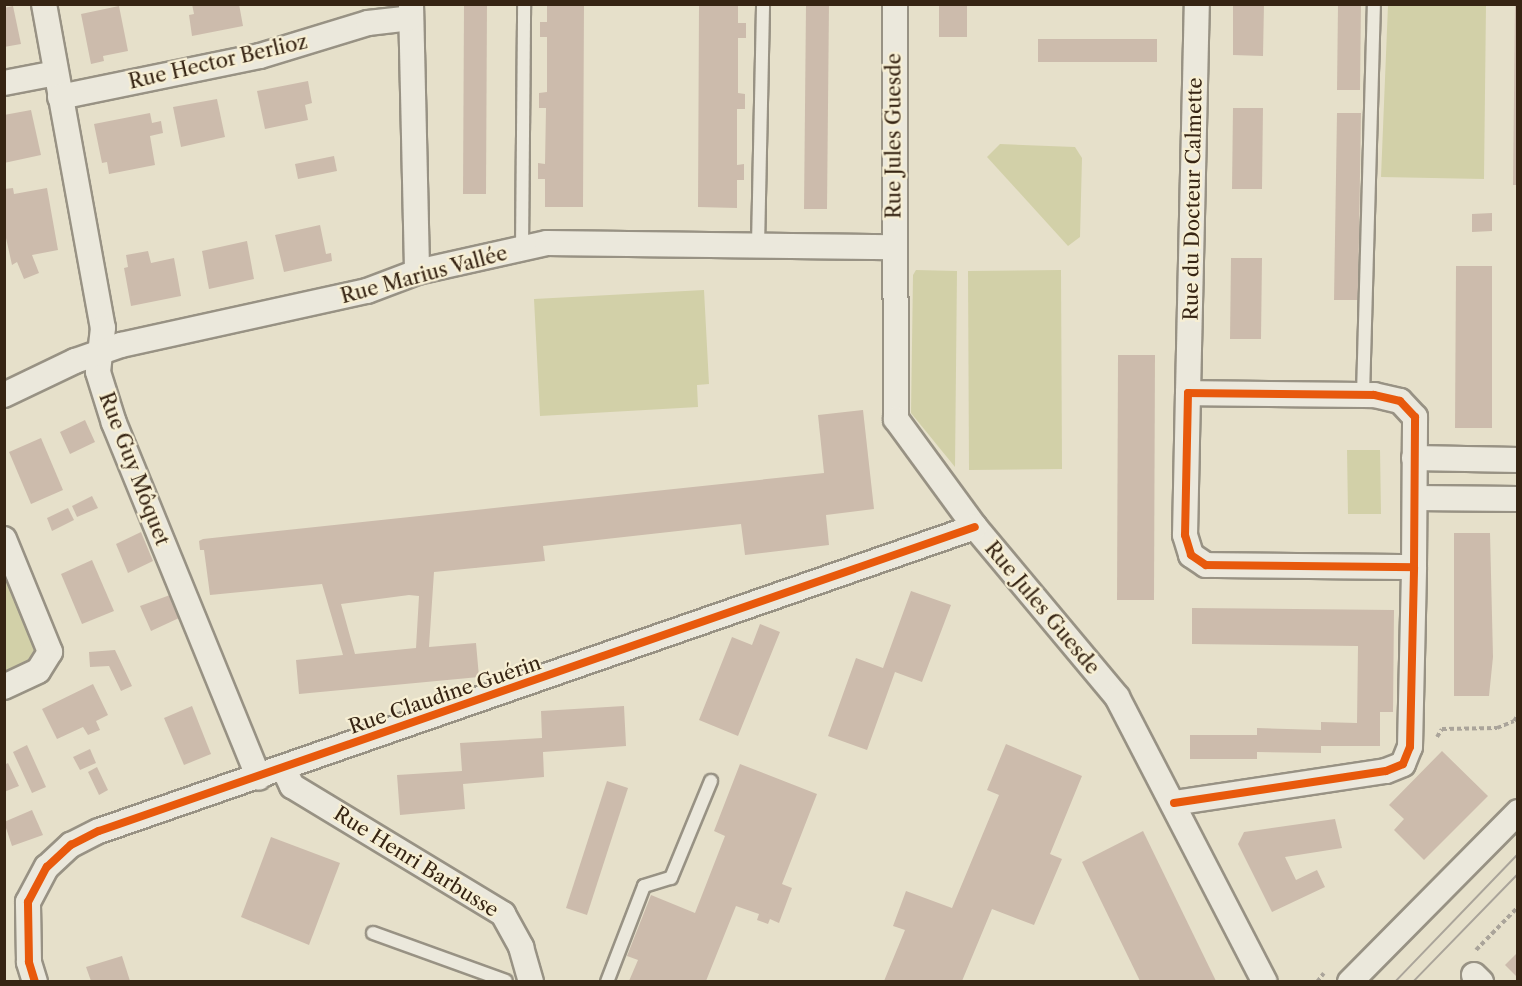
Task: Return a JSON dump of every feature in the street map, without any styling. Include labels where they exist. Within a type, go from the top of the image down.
[{"type":"street","name":"Rue Guy Môquet","points":[[44,4],[103,328],[98,372],[114,423],[259,778]]},
{"type":"street","name":"Rue Jules Guesde","points":[[895,4],[893,248],[896,419],[975,527],[1117,697],[1265,981]]},
{"type":"street","name":"Rue du Docteur Calmette","points":[[1197,4],[1185,535],[1191,555],[1206,565],[1414,567]]},
{"type":"street","points":[[411,11],[417,272]]},
{"type":"street","name":"Rue Hector Berlioz","points":[[60,97],[260,56],[411,11]]},
{"type":"street","points":[[4,82],[56,73]]},
{"type":"street","name":"Rue Marius Vallée","points":[[4,395],[99,352],[367,291],[417,272],[547,243],[893,248]]},
{"type":"street","points":[[1174,803],[1386,771],[1404,764],[1410,747],[1415,417],[1400,401],[1363,395],[1188,393]]},
{"type":"street","points":[[1414,458],[1518,460]]},
{"type":"street","points":[[1414,498],[1518,499]]},
{"type":"street","name":"Rue Claudine Guérin","points":[[35,981],[29,962],[28,902],[47,867],[71,845],[99,831],[259,778],[975,527]]},
{"type":"street","points":[[4,539],[50,652],[38,671],[4,687]]},
{"type":"street","name":"Rue Henri Barbusse","points":[[284,769],[292,786],[503,914],[521,947],[530,977]]},
{"type":"street","points":[[1350,981],[1518,812]]},
{"type":"lane","points":[[522,249],[524,4]]},
{"type":"lane","points":[[758,246],[763,4]]},
{"type":"lane","points":[[1363,395],[1374,4]]},
{"type":"lane","points":[[607,981],[644,886],[671,879],[711,781]]},
{"type":"lane","name":"Rue Henri Barbusse","points":[[373,933],[506,981],[530,977]]},
{"type":"path","points":[[1432,745],[1442,729],[1497,728],[1515,721],[1518,715]]},
{"type":"path","points":[[1475,971],[1518,907]]},
{"type":"shaded area","points":[[1388,5],[1486,5],[1484,179],[1381,177]]},
{"type":"shaded area","points":[[1000,144],[1075,147],[1082,158],[1080,237],[1068,246],[987,157]]},
{"type":"shaded area","points":[[916,270],[957,271],[955,467],[911,413],[913,275]]},
{"type":"shaded area","points":[[1061,270],[1062,469],[969,470],[968,271]]},
{"type":"shaded area","points":[[704,290],[709,384],[697,385],[698,407],[540,416],[534,299]]},
{"type":"shaded area","points":[[1347,450],[1380,450],[1381,514],[1348,514]]},
{"type":"shaded area","points":[[4,565],[40,650],[35,663],[4,676]]},
{"type":"building","points":[[192,4],[239,4],[243,26],[192,36],[189,15],[194,14]]},
{"type":"building","points":[[464,4],[487,4],[486,194],[463,194]]},
{"type":"building","points":[[547,4],[584,4],[583,207],[545,207],[545,179],[538,179],[538,163],[545,164],[546,108],[539,108],[539,93],[547,92],[547,37],[540,37],[540,22],[547,22]]},
{"type":"building","points":[[699,4],[738,4],[738,23],[746,23],[746,38],[738,38],[738,93],[745,94],[745,109],[737,109],[737,165],[744,164],[744,180],[737,180],[737,208],[698,207]]},
{"type":"building","points":[[806,4],[829,4],[827,209],[804,209]]},
{"type":"building","points":[[939,4],[967,4],[967,37],[939,37]]},
{"type":"building","points":[[1233,4],[1264,4],[1263,56],[1233,55]]},
{"type":"building","points":[[1338,4],[1361,4],[1360,90],[1337,90]]},
{"type":"building","points":[[1515,4],[1518,4],[1518,185],[1513,185]]},
{"type":"building","points":[[13,6],[21,44],[4,47],[4,8]]},
{"type":"building","points":[[119,6],[128,51],[103,56],[104,61],[91,64],[81,14]]},
{"type":"building","points":[[1038,39],[1157,39],[1157,62],[1038,62]]},
{"type":"building","points":[[308,81],[312,103],[305,105],[308,120],[265,129],[257,91]]},
{"type":"building","points":[[217,99],[225,137],[181,147],[173,107]]},
{"type":"building","points":[[1233,108],[1263,108],[1262,189],[1232,189]]},
{"type":"building","points":[[31,110],[41,155],[4,163],[4,115]]},
{"type":"building","points":[[150,113],[152,123],[161,121],[163,133],[150,136],[155,165],[109,174],[107,162],[102,163],[94,124]]},
{"type":"building","points":[[1337,113],[1361,113],[1358,300],[1334,300]]},
{"type":"building","points":[[334,156],[337,171],[298,179],[295,164]]},
{"type":"building","points":[[13,188],[14,194],[47,188],[58,250],[32,255],[39,273],[24,279],[17,262],[12,265],[4,229],[4,189]]},
{"type":"building","points":[[1492,213],[1492,231],[1472,232],[1472,214]]},
{"type":"building","points":[[320,225],[326,254],[331,253],[332,261],[284,272],[275,235]]},
{"type":"building","points":[[247,241],[254,279],[209,289],[202,251]]},
{"type":"building","points":[[148,251],[151,263],[174,258],[181,296],[131,306],[124,268],[128,267],[126,255]]},
{"type":"building","points":[[1231,258],[1262,258],[1261,339],[1230,339]]},
{"type":"building","points":[[1456,266],[1492,266],[1492,428],[1455,428]]},
{"type":"building","points":[[1118,355],[1155,355],[1154,600],[1117,600]]},
{"type":"building","points":[[863,410],[874,509],[826,515],[829,545],[745,555],[741,524],[543,546],[545,561],[434,572],[429,647],[476,643],[479,677],[299,694],[296,660],[343,655],[322,584],[210,595],[204,550],[200,550],[199,541],[203,539],[824,473],[818,415]],"holes":[[[409,595],[419,596],[416,648],[355,654],[341,604]]]},
{"type":"building","points":[[85,420],[95,442],[70,454],[60,432]]},
{"type":"building","points":[[41,438],[63,490],[31,504],[9,452]]},
{"type":"building","points":[[92,496],[98,508],[77,517],[72,506]]},
{"type":"building","points":[[68,508],[74,520],[52,531],[47,518]]},
{"type":"building","points":[[141,532],[153,561],[128,573],[116,544]]},
{"type":"building","points":[[1454,533],[1490,533],[1493,657],[1489,696],[1454,696]]},
{"type":"building","points":[[92,560],[114,611],[82,624],[61,574]]},
{"type":"building","points":[[911,591],[951,605],[922,682],[895,672],[867,750],[828,736],[856,658],[883,668]]},
{"type":"building","points":[[170,595],[179,618],[151,631],[140,606]]},
{"type":"building","points":[[1192,608],[1394,610],[1393,712],[1380,712],[1380,746],[1321,746],[1321,753],[1257,752],[1257,759],[1190,759],[1190,735],[1257,735],[1257,728],[1321,730],[1321,722],[1357,723],[1358,646],[1192,644]]},
{"type":"building","points":[[760,624],[780,632],[738,736],[699,720],[732,637],[752,645]]},
{"type":"building","points":[[115,650],[132,686],[121,691],[109,666],[90,667],[89,652]]},
{"type":"building","points":[[93,684],[108,715],[96,721],[100,730],[88,735],[83,727],[57,739],[42,709]]},
{"type":"building","points":[[192,706],[211,754],[184,765],[164,718]]},
{"type":"building","points":[[624,706],[626,746],[543,752],[544,777],[463,784],[465,809],[400,815],[397,775],[462,771],[460,743],[542,738],[541,711]]},
{"type":"building","points":[[1006,744],[1082,776],[1050,854],[1062,859],[1034,925],[992,909],[962,981],[884,981],[905,930],[893,926],[906,891],[952,908],[999,795],[987,790]]},
{"type":"building","points":[[27,745],[46,787],[32,793],[13,752]]},
{"type":"building","points":[[90,749],[96,763],[80,770],[73,757]]},
{"type":"building","points":[[1442,751],[1488,796],[1424,860],[1394,830],[1404,819],[1389,805]]},
{"type":"building","points":[[8,763],[19,786],[4,792],[4,765]]},
{"type":"building","points":[[740,764],[817,794],[782,884],[792,888],[779,923],[770,919],[768,924],[757,920],[759,914],[736,906],[706,981],[629,981],[638,960],[627,956],[651,895],[695,913],[725,836],[714,831]]},
{"type":"building","points":[[97,767],[108,790],[99,795],[88,772]]},
{"type":"building","points":[[607,781],[628,788],[587,915],[566,908]]},
{"type":"building","points":[[32,810],[43,835],[12,846],[4,822]]},
{"type":"building","points":[[1335,819],[1342,848],[1285,857],[1296,880],[1317,870],[1325,887],[1272,912],[1238,844],[1244,832]]},
{"type":"building","points":[[1143,831],[1216,981],[1140,981],[1082,862]]},
{"type":"building","points":[[271,837],[340,863],[309,945],[241,917]]},
{"type":"building","points":[[1518,952],[1518,978],[1505,965]]},
{"type":"building","points":[[122,956],[130,981],[91,981],[86,967]]},
{"type":"tram line","points":[[1395,982],[1518,854]]},
{"type":"tram line","points":[[1413,982],[1518,874]]},
{"type":"cycle path","points":[[1174,803],[1386,771],[1403,764],[1410,747],[1414,567],[1415,417],[1400,401],[1374,395],[1188,393],[1185,535],[1191,555],[1206,565],[1414,567]]},
{"type":"cycle path","points":[[35,982],[29,962],[28,902],[47,867],[71,845],[99,831],[975,527]]}]
